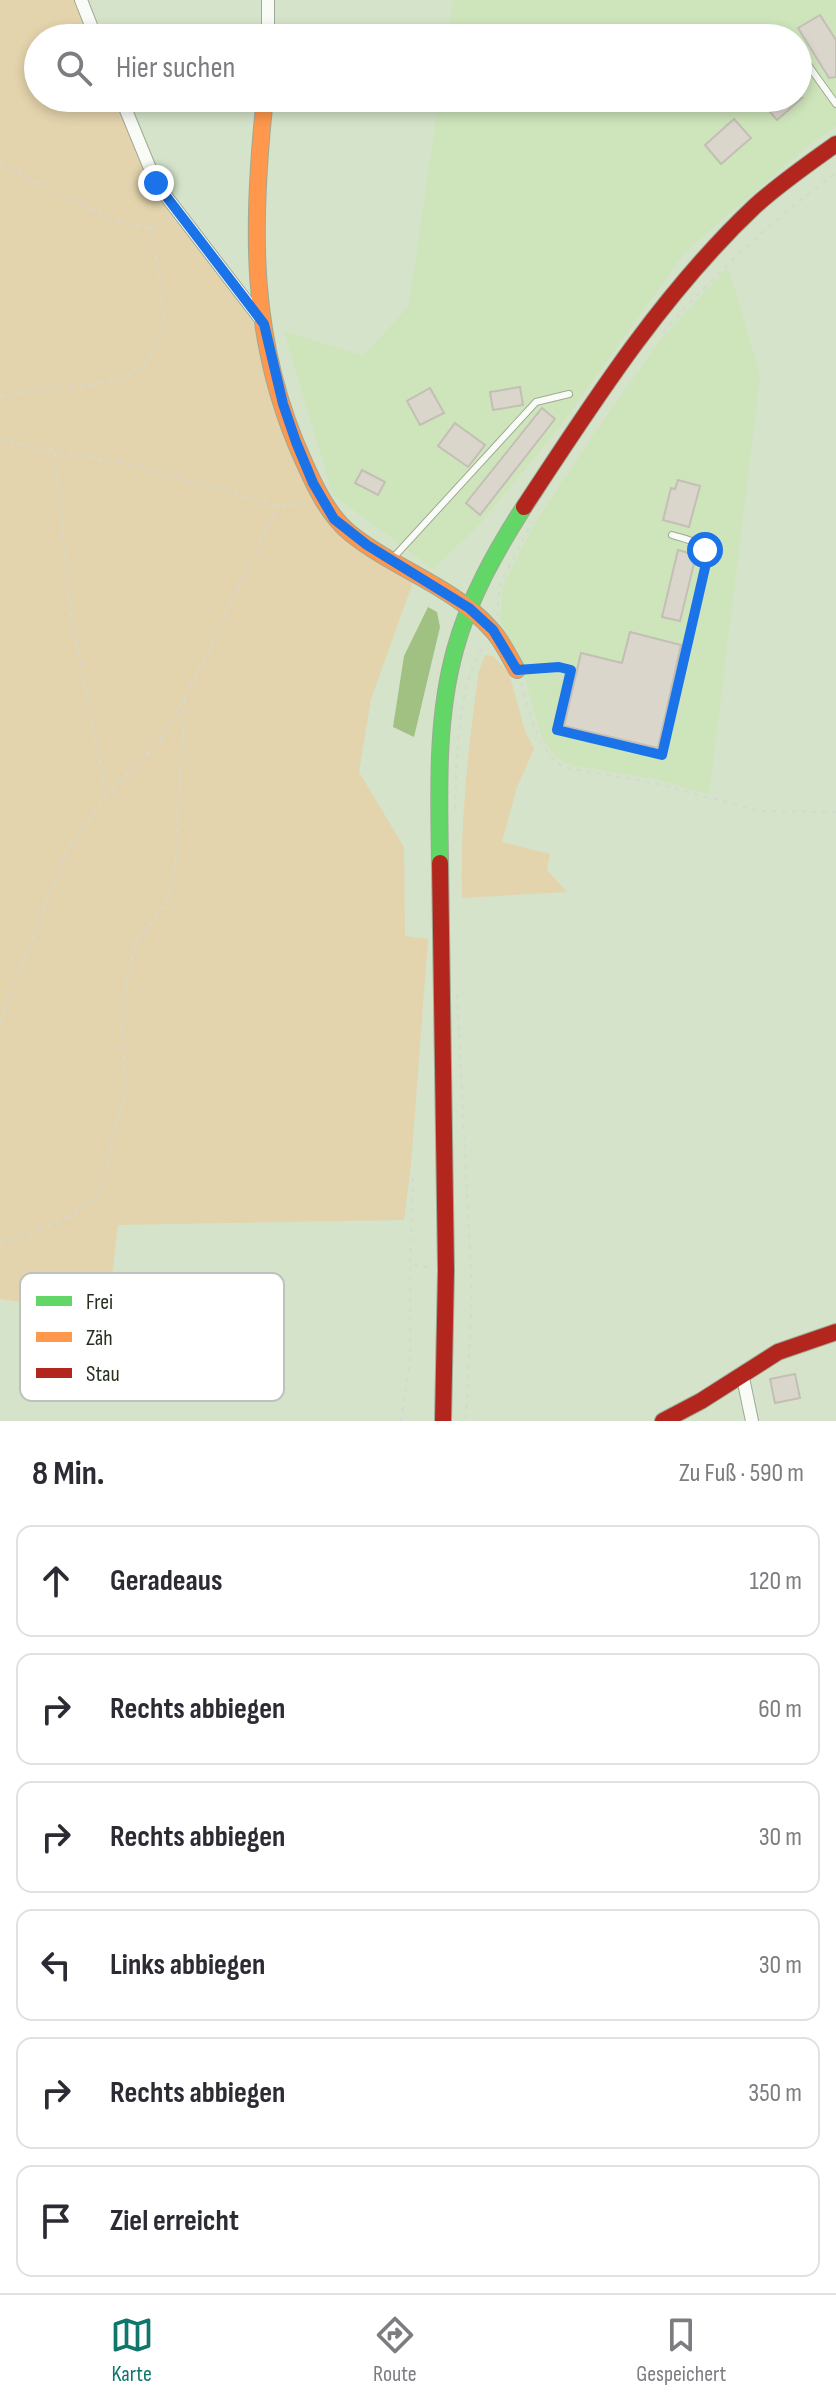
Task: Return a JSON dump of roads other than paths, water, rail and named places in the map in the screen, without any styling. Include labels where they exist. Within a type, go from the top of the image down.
[{"type":"main road","points":[[264,112],[256,227],[256,268],[264,324],[291,430],[323,503],[334,519],[350,533],[469,608],[493,630],[517,670]]},
{"type":"main road","points":[[443,1421],[446,1270],[439,765],[446,695],[459,634],[510,529],[671,293],[749,211],[815,157],[836,144]]},
{"type":"main road","points":[[663,1421],[709,1397],[742,1373],[800,1341],[836,1332]]},
{"type":"street","points":[[81,0],[90,24]]},
{"type":"street","points":[[268,0],[268,24]]},
{"type":"street","points":[[127,112],[156,183],[264,324]]},
{"type":"street","points":[[742,1373],[752,1421]]},
{"type":"lane","points":[[812,71],[836,104]]},
{"type":"lane","points":[[391,561],[536,402],[569,394]]},
{"type":"lane","points":[[517,670],[559,667],[571,670],[557,730],[662,755],[707,559],[699,543],[672,535]]}]
